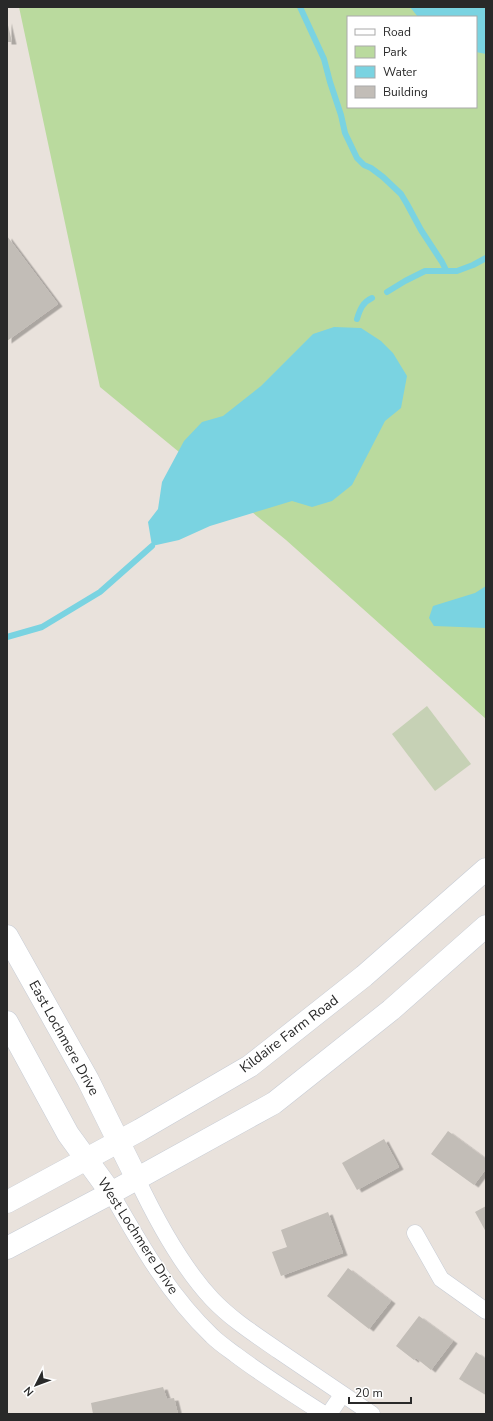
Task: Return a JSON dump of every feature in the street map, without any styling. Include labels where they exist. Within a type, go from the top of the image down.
[{"type":"main road","name":"Kildaire Farm Road","points":[[7,1202],[119,1141],[250,1066],[364,976],[486,869]]},
{"type":"main road","points":[[7,1248],[112,1193],[274,1103],[392,1010],[486,926]]},
{"type":"main road","name":"East Lochmere Drive","points":[[7,936],[88,1080],[119,1141]]},
{"type":"main road","points":[[7,1022],[68,1134],[87,1158]]},
{"type":"main road","name":"West Lochmere Drive","points":[[119,1141],[137,1179]]},
{"type":"main road","name":"West Lochmere Drive","points":[[87,1158],[112,1193]]},
{"type":"street","name":"West Lochmere Drive","points":[[137,1179],[145,1196],[174,1246],[212,1300],[246,1330],[372,1414]]},
{"type":"street","name":"West Lochmere Drive","points":[[112,1193],[137,1239],[160,1274],[187,1309],[208,1332],[252,1367],[324,1414]]},
{"type":"street","points":[[415,1233],[441,1279],[486,1311]]},
{"type":"street","points":[[329,1414],[342,1394]]},
{"type":"green space","points":[[19,7],[486,7],[486,719],[286,540],[100,387]]},
{"type":"green space","points":[[427,706],[471,764],[435,791],[392,734]]},
{"type":"water","points":[[410,7],[486,7],[486,54],[477,52],[477,16],[417,16]]},
{"type":"water","points":[[334,327],[361,328],[381,341],[393,353],[407,376],[401,408],[385,421],[352,485],[332,501],[312,507],[292,501],[210,526],[179,540],[152,546],[148,522],[158,509],[162,482],[184,441],[202,422],[223,416],[261,386],[313,334]]},
{"type":"water","points":[[486,586],[486,628],[434,626],[429,618],[433,606],[475,593]]},
{"type":"building","points":[[7,21],[12,42],[7,42]]},
{"type":"building","points":[[7,236],[58,304],[7,341]]},
{"type":"building","points":[[448,1131],[486,1159],[486,1169],[474,1185],[431,1154]]},
{"type":"building","points":[[384,1139],[399,1167],[357,1190],[342,1163]]},
{"type":"building","points":[[486,1206],[486,1232],[475,1212]]},
{"type":"building","points":[[328,1212],[343,1253],[281,1276],[272,1252],[287,1247],[281,1230]]},
{"type":"building","points":[[348,1268],[391,1301],[369,1329],[327,1296]]},
{"type":"building","points":[[419,1316],[453,1341],[431,1370],[416,1358],[414,1360],[396,1346]]},
{"type":"building","points":[[476,1352],[486,1359],[486,1395],[459,1379]]},
{"type":"building","points":[[163,1387],[167,1399],[174,1398],[178,1414],[93,1414],[91,1403]]},
{"type":"waterway","points":[[300,7],[324,59],[345,133],[357,158],[364,165],[371,168],[383,177],[401,194],[446,270]]},
{"type":"waterway","points":[[387,292],[425,271],[457,271],[486,258]]},
{"type":"waterway","points":[[357,319],[362,306],[372,298]]},
{"type":"waterway","points":[[7,637],[42,627],[100,592],[152,546]]}]
